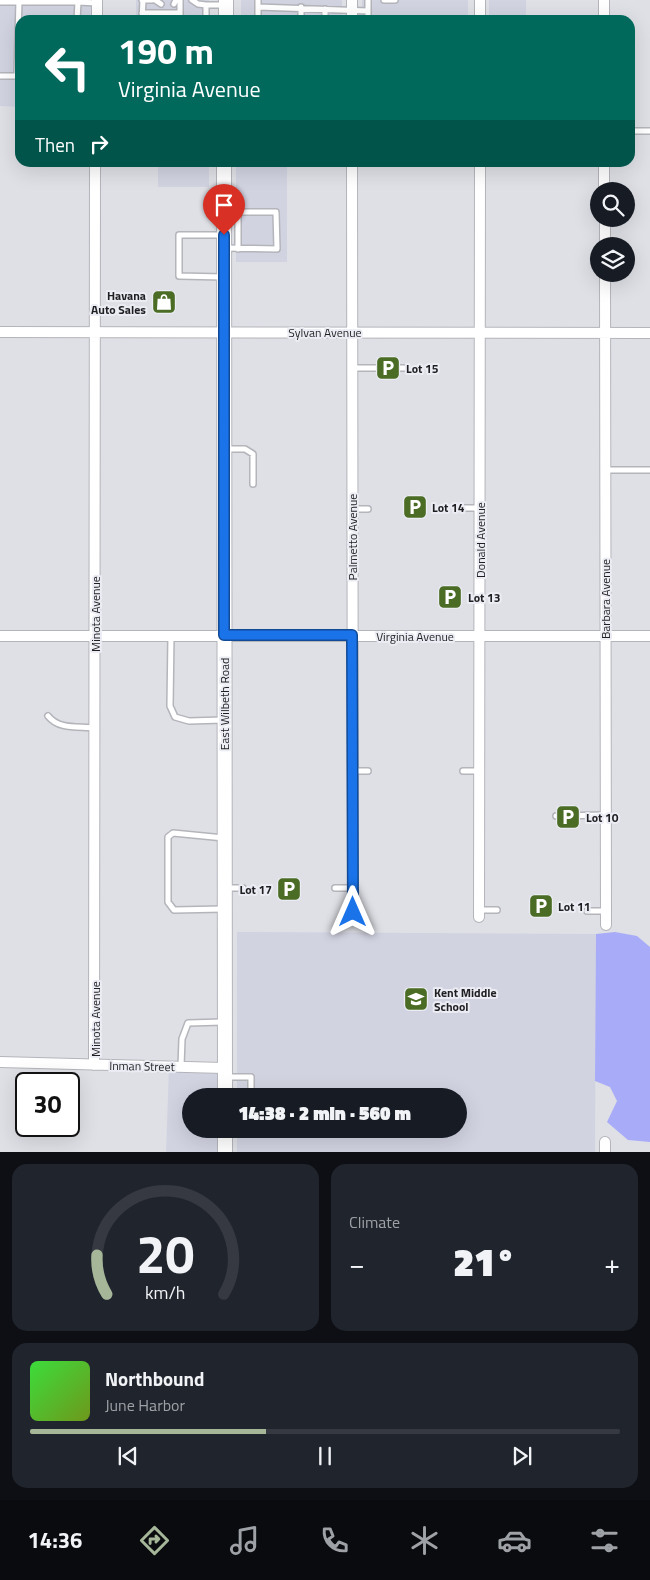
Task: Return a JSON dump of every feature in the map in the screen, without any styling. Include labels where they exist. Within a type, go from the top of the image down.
[{"type":"main road","name":"East Wilbeth Road","points":[[224,167],[225,1088]]},
{"type":"main road","points":[[225,1138],[225,1152]]},
{"type":"street","points":[[480,0],[480,15]]},
{"type":"street","points":[[604,0],[604,15]]},
{"type":"street","points":[[97,1],[97,15]]},
{"type":"street","name":"Minota Avenue","points":[[94,1064],[95,167]]},
{"type":"street","name":"Palmetto Avenue","points":[[352,167],[353,912]]},
{"type":"street","name":"Donald Avenue","points":[[479,914],[480,167]]},
{"type":"street","points":[[604,167],[604,182]]},
{"type":"street","name":"Barbara Avenue","points":[[604,282],[606,925]]},
{"type":"street","name":"Sylvan Avenue","points":[[0,332],[605,331],[650,333]]},
{"type":"street","name":"Virginia Avenue","points":[[0,636],[650,636]]},
{"type":"street","name":"Inman Street","points":[[0,1062],[181,1066],[224,1072]]},
{"type":"lane","points":[[19,0],[19,15]]},
{"type":"lane","points":[[0,2],[19,0],[97,1]]},
{"type":"lane","points":[[161,4],[153,0],[142,0],[142,13],[180,13],[180,0],[176,0],[174,4]]},
{"type":"lane","points":[[192,0],[198,4],[206,5],[226,3]]},
{"type":"lane","points":[[258,0],[258,15]]},
{"type":"lane","points":[[292,0],[292,7]]},
{"type":"lane","points":[[368,0],[368,15]]},
{"type":"lane","points":[[384,0],[395,0]]},
{"type":"lane","points":[[77,15],[78,2]]},
{"type":"lane","points":[[206,5],[206,15]]},
{"type":"lane","points":[[258,8],[292,7],[368,11]]},
{"type":"lane","points":[[301,8],[301,15]]},
{"type":"lane","points":[[325,9],[325,15]]},
{"type":"lane","points":[[0,76],[15,76]]},
{"type":"lane","points":[[635,131],[650,131]]},
{"type":"lane","points":[[224,277],[179,276],[179,235],[224,242],[238,248],[276,249],[276,212],[238,212],[238,248]]},
{"type":"lane","points":[[352,368],[404,368]]},
{"type":"lane","points":[[224,450],[245,449],[252,454],[253,484]]},
{"type":"lane","points":[[605,470],[650,470]]},
{"type":"lane","points":[[463,508],[480,508]]},
{"type":"lane","points":[[352,509],[368,509]]},
{"type":"lane","points":[[171,636],[170,706],[175,717],[190,721],[224,720]]},
{"type":"lane","points":[[48,716],[54,723],[60,726],[95,728]]},
{"type":"lane","points":[[353,771],[368,771]]},
{"type":"lane","points":[[463,772],[479,772]]},
{"type":"lane","points":[[556,816],[605,815]]},
{"type":"lane","points":[[224,838],[173,834],[168,837],[168,902],[174,910],[224,909]]},
{"type":"lane","points":[[224,888],[242,888]]},
{"type":"lane","points":[[335,888],[353,888]]},
{"type":"lane","points":[[479,914],[497,910]]},
{"type":"lane","points":[[587,911],[606,912]]},
{"type":"lane","points":[[181,1066],[182,1039],[188,1023],[224,1022]]},
{"type":"lane","points":[[224,1072],[251,1077],[251,1088]]},
{"type":"shaded area","points":[[0,0],[97,0],[97,15],[15,15],[15,107],[0,106]]},
{"type":"shaded area","points":[[136,0],[209,0],[209,15],[136,15]]},
{"type":"shaded area","points":[[241,0],[342,0],[342,15],[241,15]]},
{"type":"shaded area","points":[[362,0],[468,0],[468,15],[362,15]]},
{"type":"shaded area","points":[[489,0],[526,0],[526,15],[489,15]]},
{"type":"shaded area","points":[[158,167],[209,167],[209,187],[158,187]]},
{"type":"shaded area","points":[[236,167],[287,167],[287,262],[236,262]]},
{"type":"shaded area","name":"Kent Middle School","points":[[237,932],[596,934],[595,1152],[237,1152],[237,1138],[467,1138],[467,1088],[237,1088]]},
{"type":"shaded area","points":[[615,932],[637,936],[650,947],[650,1142],[628,1140],[607,1122],[617,1101],[610,1087],[595,1081],[596,934]]},
{"type":"shaded area","points":[[169,1066],[224,1068],[225,1088],[182,1088],[182,1138],[225,1138],[225,1152],[166,1152]]},
{"type":"place","name":"Havana Auto Sales","points":[[164,302]]},
{"type":"place","name":"Lot 15","points":[[388,368]]},
{"type":"place","name":"Lot 14","points":[[415,507]]},
{"type":"place","name":"Lot 13","points":[[450,597]]},
{"type":"place","name":"Lot 10","points":[[568,817]]},
{"type":"place","name":"Lot 17","points":[[289,889]]},
{"type":"place","name":"Lot 11","points":[[541,906]]},
{"type":"place","name":"Kent Middle School","points":[[416,999]]},
{"type":"route","points":[[224,235],[224,635],[352,635],[353,912]]}]
